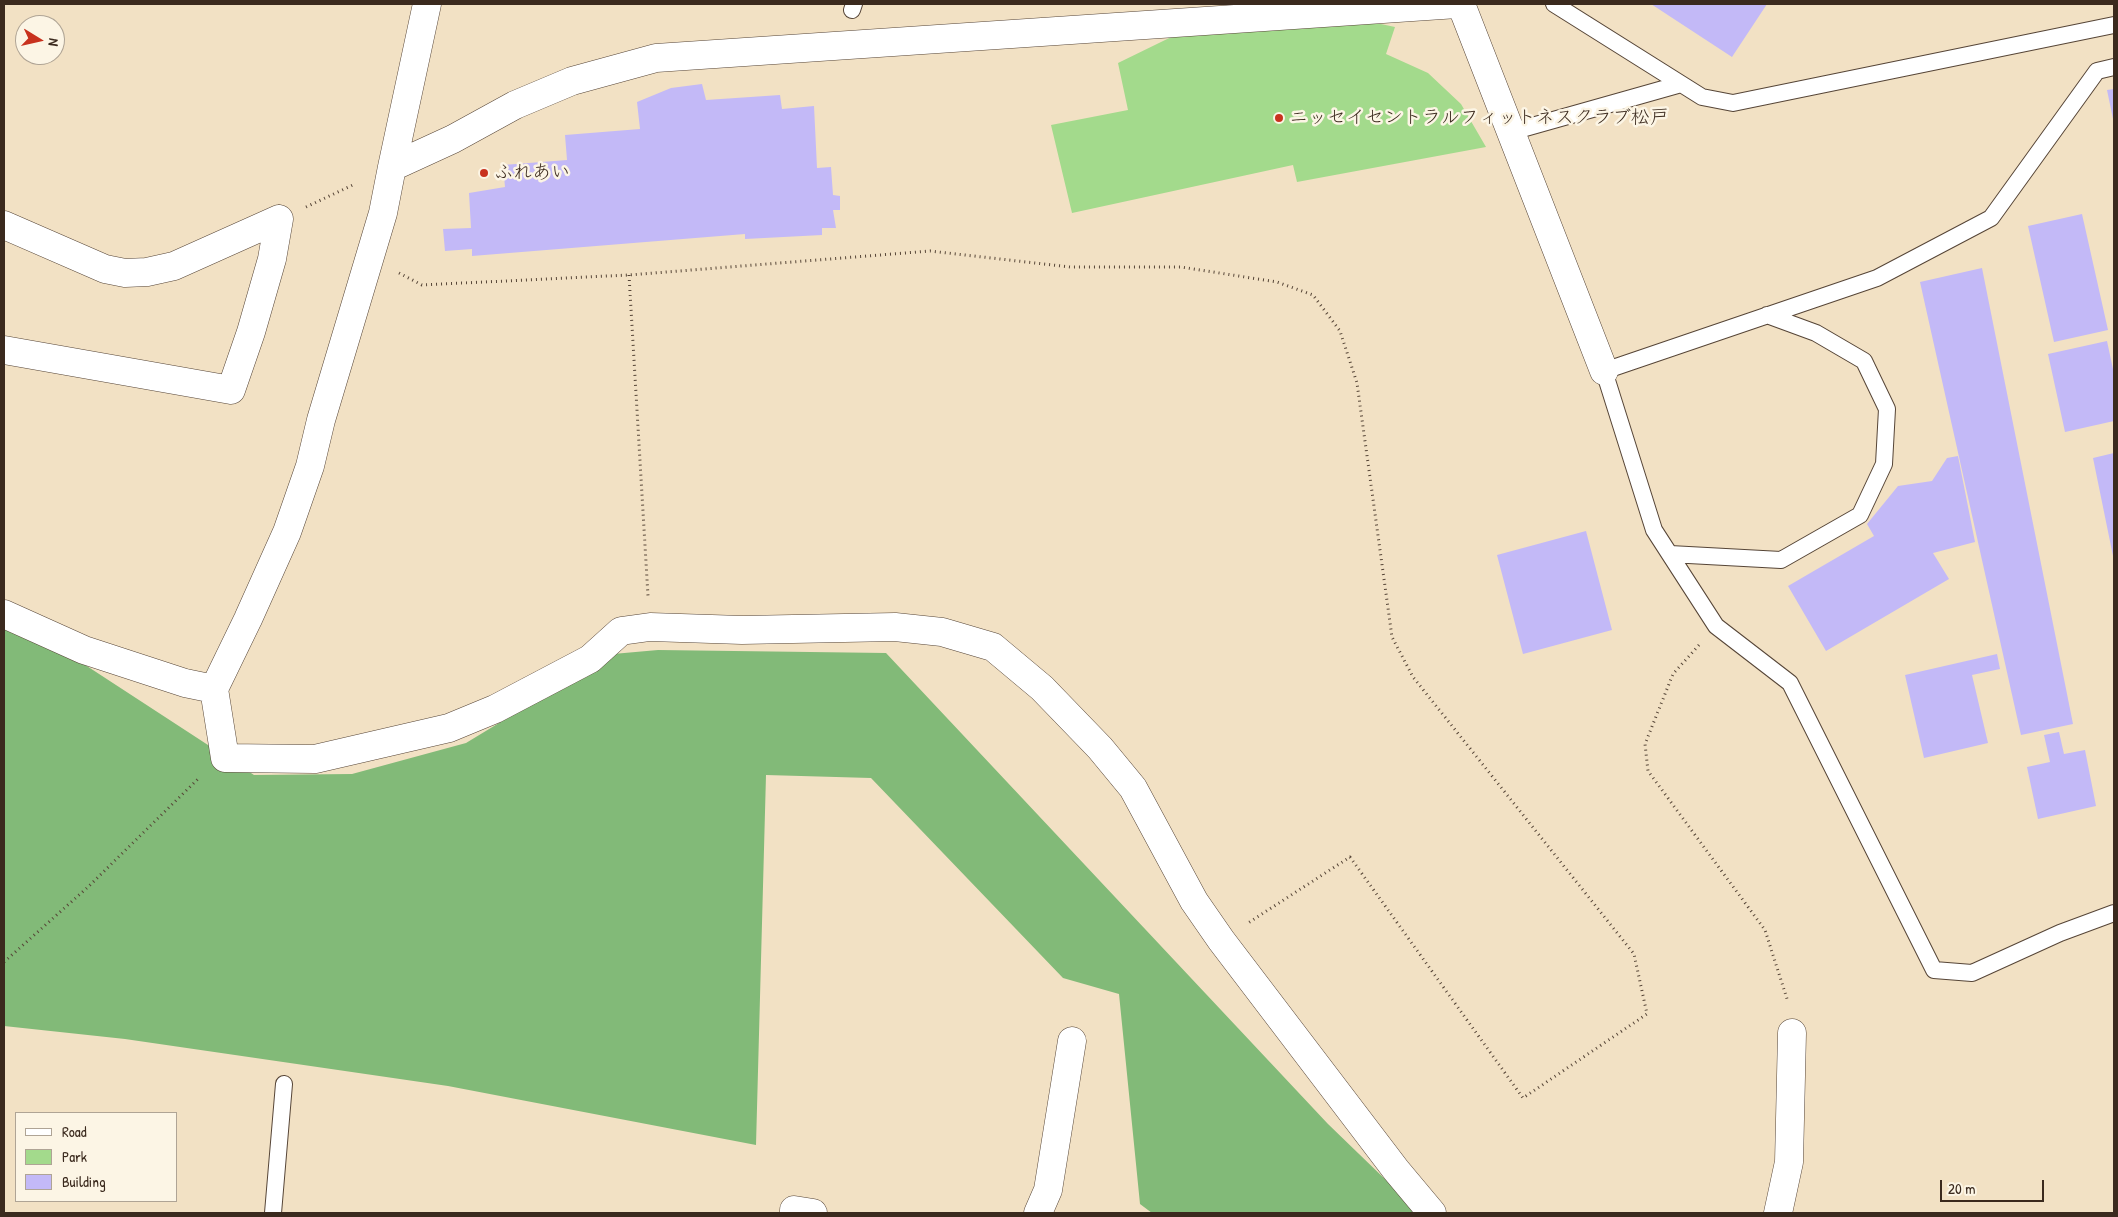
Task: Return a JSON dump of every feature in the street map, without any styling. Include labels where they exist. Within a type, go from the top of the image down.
[{"type":"street","points":[[427,4],[383,213],[310,466],[287,532],[214,689],[225,758],[315,759],[449,728],[495,709],[590,659],[621,631],[650,626],[742,630],[895,627],[942,632],[993,647],[1042,688],[1100,748],[1133,788],[1194,901],[1221,940],[1396,1170],[1432,1213]]},
{"type":"street","points":[[392,168],[453,139],[515,105],[572,81],[656,58],[1457,4]]},
{"type":"street","points":[[1461,4],[1604,371]]},
{"type":"street","points":[[4,225],[105,269],[125,273],[147,272],[174,266],[279,219]]},
{"type":"street","points":[[4,350],[231,390],[254,323],[272,259],[279,219]]},
{"type":"street","points":[[4,614],[84,650],[185,683],[214,689]]},
{"type":"street","points":[[1778,1213],[1789,1162],[1792,1033]]},
{"type":"street","points":[[1038,1213],[1048,1190],[1072,1041]]},
{"type":"street","points":[[794,1213],[794,1210],[813,1213]]},
{"type":"lane","points":[[1554,4],[1702,97],[1733,103],[2114,25]]},
{"type":"lane","points":[[2114,67],[2097,71],[1991,218],[1877,278],[1604,371],[1654,530],[1716,626],[1790,683],[1934,970],[1972,973],[2060,933],[2114,913]]},
{"type":"lane","points":[[1511,132],[1681,84]]},
{"type":"lane","points":[[1670,554],[1781,560],[1860,515],[1884,464],[1887,409],[1864,361],[1816,333],[1767,315]]},
{"type":"lane","points":[[272,1213],[284,1084]]},
{"type":"path","points":[[279,219],[392,168]]},
{"type":"path","points":[[369,257],[422,285],[630,275],[930,251],[1070,267],[1181,267],[1277,282],[1312,295],[1340,331],[1357,384],[1392,637],[1413,677],[1634,954],[1647,1014],[1523,1098],[1350,857],[1221,940]]},
{"type":"path","points":[[630,275],[650,626]]},
{"type":"path","points":[[1716,626],[1673,674],[1645,744],[1648,771],[1765,930],[1788,1000],[1792,1033]]},
{"type":"path","points":[[4,962],[88,887],[215,762],[225,758]]},
{"type":"green space","name":"ニッセイセントラルフィットネスクラブ松戸","points":[[1348,17],[1395,27],[1386,54],[1428,73],[1461,104],[1486,147],[1297,182],[1293,165],[1072,213],[1051,125],[1128,110],[1118,63],[1202,22]]},
{"type":"green space","points":[[4,612],[254,775],[352,774],[466,743],[613,654],[658,650],[886,653],[1328,1124],[1420,1213],[1152,1213],[1140,1204],[1119,994],[1063,978],[871,778],[766,775],[756,1145],[448,1086],[125,1039],[4,1026]]},
{"type":"building","points":[[1651,4],[1767,4],[1732,57]]},
{"type":"building","points":[[702,84],[706,100],[780,95],[782,109],[814,106],[817,168],[831,167],[833,195],[840,196],[840,210],[833,210],[836,228],[822,228],[822,235],[745,239],[745,234],[472,256],[472,249],[445,251],[443,229],[471,228],[469,193],[505,187],[503,165],[567,160],[565,135],[640,129],[637,102],[671,88]]},
{"type":"building","points":[[2114,89],[2114,119],[2113,119],[2107,90]]},
{"type":"building","points":[[2082,214],[2108,330],[2054,342],[2028,226]]},
{"type":"building","points":[[1982,268],[2073,724],[2021,735],[1920,282]]},
{"type":"building","points":[[2107,341],[2114,374],[2114,421],[2065,432],[2048,354]]},
{"type":"building","points":[[2114,453],[2114,555],[2113,556],[2093,458]]},
{"type":"building","points":[[1958,456],[1975,542],[1933,553],[1949,579],[1826,651],[1788,586],[1874,536],[1867,524],[1898,486],[1932,481],[1947,458]]},
{"type":"building","points":[[1586,531],[1612,630],[1523,654],[1497,555]]},
{"type":"building","points":[[1997,654],[2000,669],[1972,675],[1988,743],[1924,758],[1905,675]]},
{"type":"building","points":[[2059,732],[2064,754],[2085,750],[2096,806],[2038,819],[2027,767],[2050,762],[2044,735]]},
{"type":"place","name":"ニッセイセントラルフィットネスクラブ松戸","points":[[1279,118]]},
{"type":"place","name":"ふれあい","points":[[484,173]]}]
